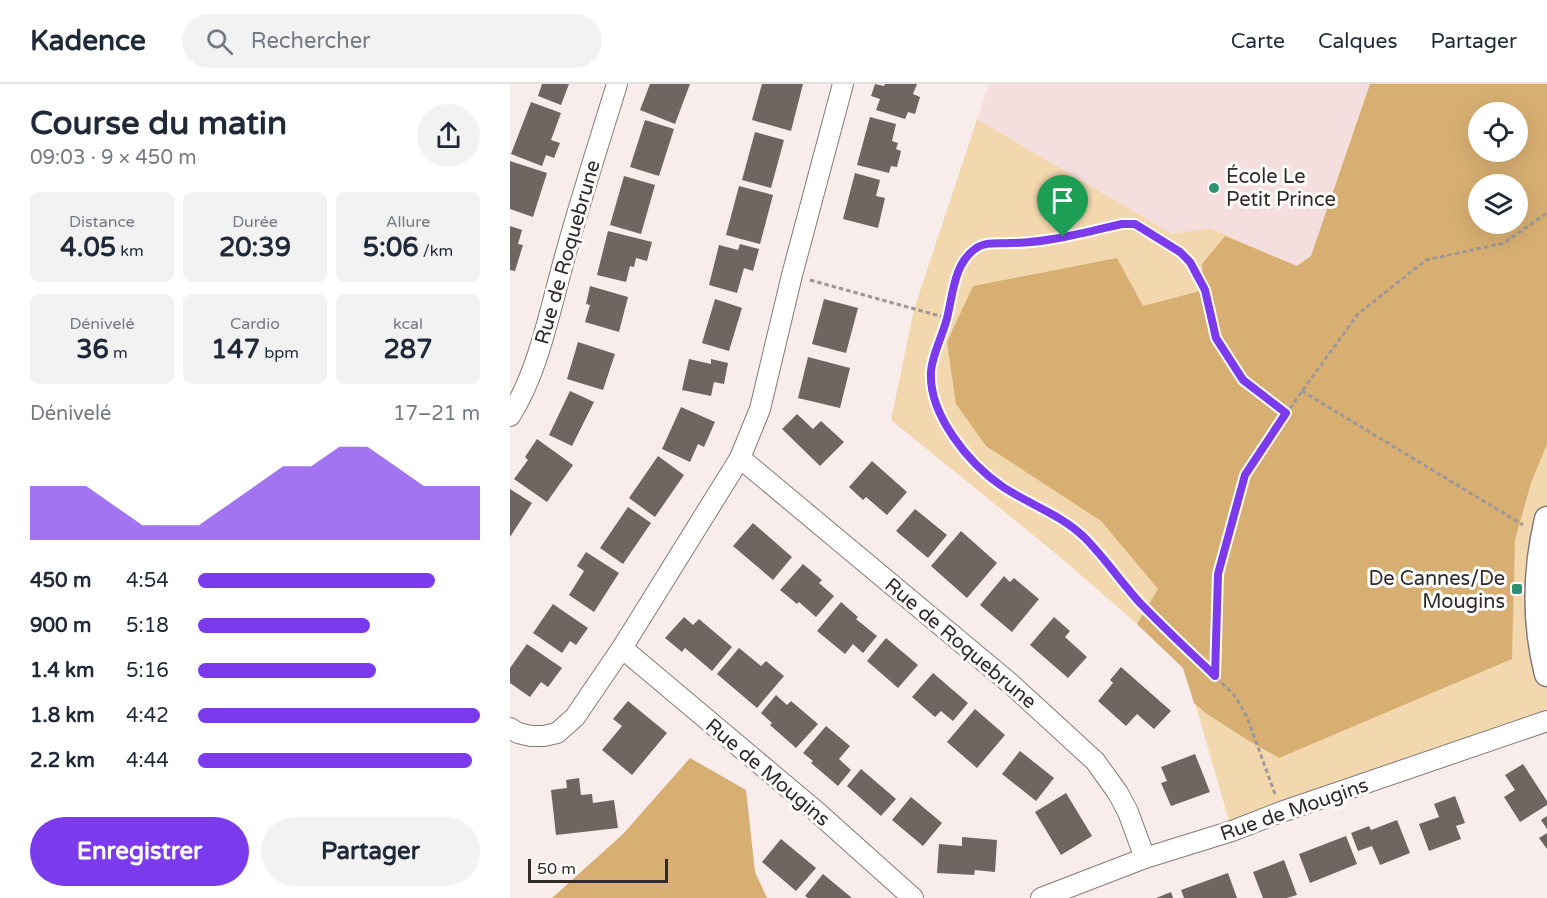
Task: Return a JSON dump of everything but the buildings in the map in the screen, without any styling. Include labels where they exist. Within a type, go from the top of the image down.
[{"type":"street","name":"Rue de Roquebrune","points":[[510,416],[536,361],[617,84]]},
{"type":"street","points":[[510,728],[531,736],[544,736],[557,733],[575,717],[622,648],[741,458],[760,409],[792,275],[843,84]]},
{"type":"street","name":"Rue de Roquebrune","points":[[741,458],[1011,684],[1095,761],[1118,793],[1128,812],[1145,858]]},
{"type":"street","points":[[1536,522],[1539,561],[1539,633],[1547,674]]},
{"type":"street","name":"Rue de Mougins","points":[[622,648],[817,812],[913,898]]},
{"type":"street","name":"Rue de Mougins","points":[[1041,898],[1145,858],[1232,831],[1281,812],[1547,722]]},
{"type":"path","points":[[1215,676],[1218,574],[1245,475],[1286,413],[1358,314],[1426,260],[1504,243],[1547,213]]},
{"type":"path","points":[[1281,812],[1247,717],[1235,696],[1141,604],[1083,536],[984,472],[946,425],[933,390],[931,375],[958,270],[974,249],[985,243],[1032,243],[1122,224],[1135,224],[1180,252],[1190,262],[1205,290],[1216,338],[1243,380],[1286,413]]},
{"type":"path","points":[[792,275],[947,318]]},
{"type":"path","points":[[1302,391],[1536,522]]},
{"type":"shaded area","name":"École Le Petit Prince","points":[[989,84],[1370,84],[1311,256],[1296,266],[1210,229],[1172,234],[977,119]]},
{"type":"shaded area","points":[[1370,84],[1547,84],[1547,721],[1232,831],[1183,668],[1137,624],[1060,557],[891,420],[914,309],[977,119],[1172,234],[1210,228],[1296,266],[1311,256]]},
{"type":"shaded area","points":[[1370,84],[1547,84],[1547,444],[1531,483],[1515,540],[1512,659],[1279,758],[1207,714],[1194,703],[1183,668],[1137,624],[1158,589],[1101,521],[986,446],[956,404],[947,342],[973,286],[1117,258],[1143,306],[1204,290],[1202,264],[1225,236],[1297,266],[1311,256]]},
{"type":"shaded area","points":[[690,758],[746,790],[755,872],[767,898],[552,898],[623,834]]},
{"type":"place","name":"École Le Petit Prince","points":[[1214,188]]},
{"type":"place","name":"De Cannes/De Mougins","points":[[1517,589]]},
{"type":"route","points":[[1122,224],[1135,224],[1180,252],[1190,262],[1205,290],[1216,338],[1243,380],[1286,413],[1245,475],[1218,574],[1215,676],[1141,604],[1083,536],[984,472],[956,440],[946,425],[938,406],[931,375],[933,361],[947,318],[958,270],[965,259],[974,249],[985,243],[1032,243],[1063,237],[1122,224]]}]
